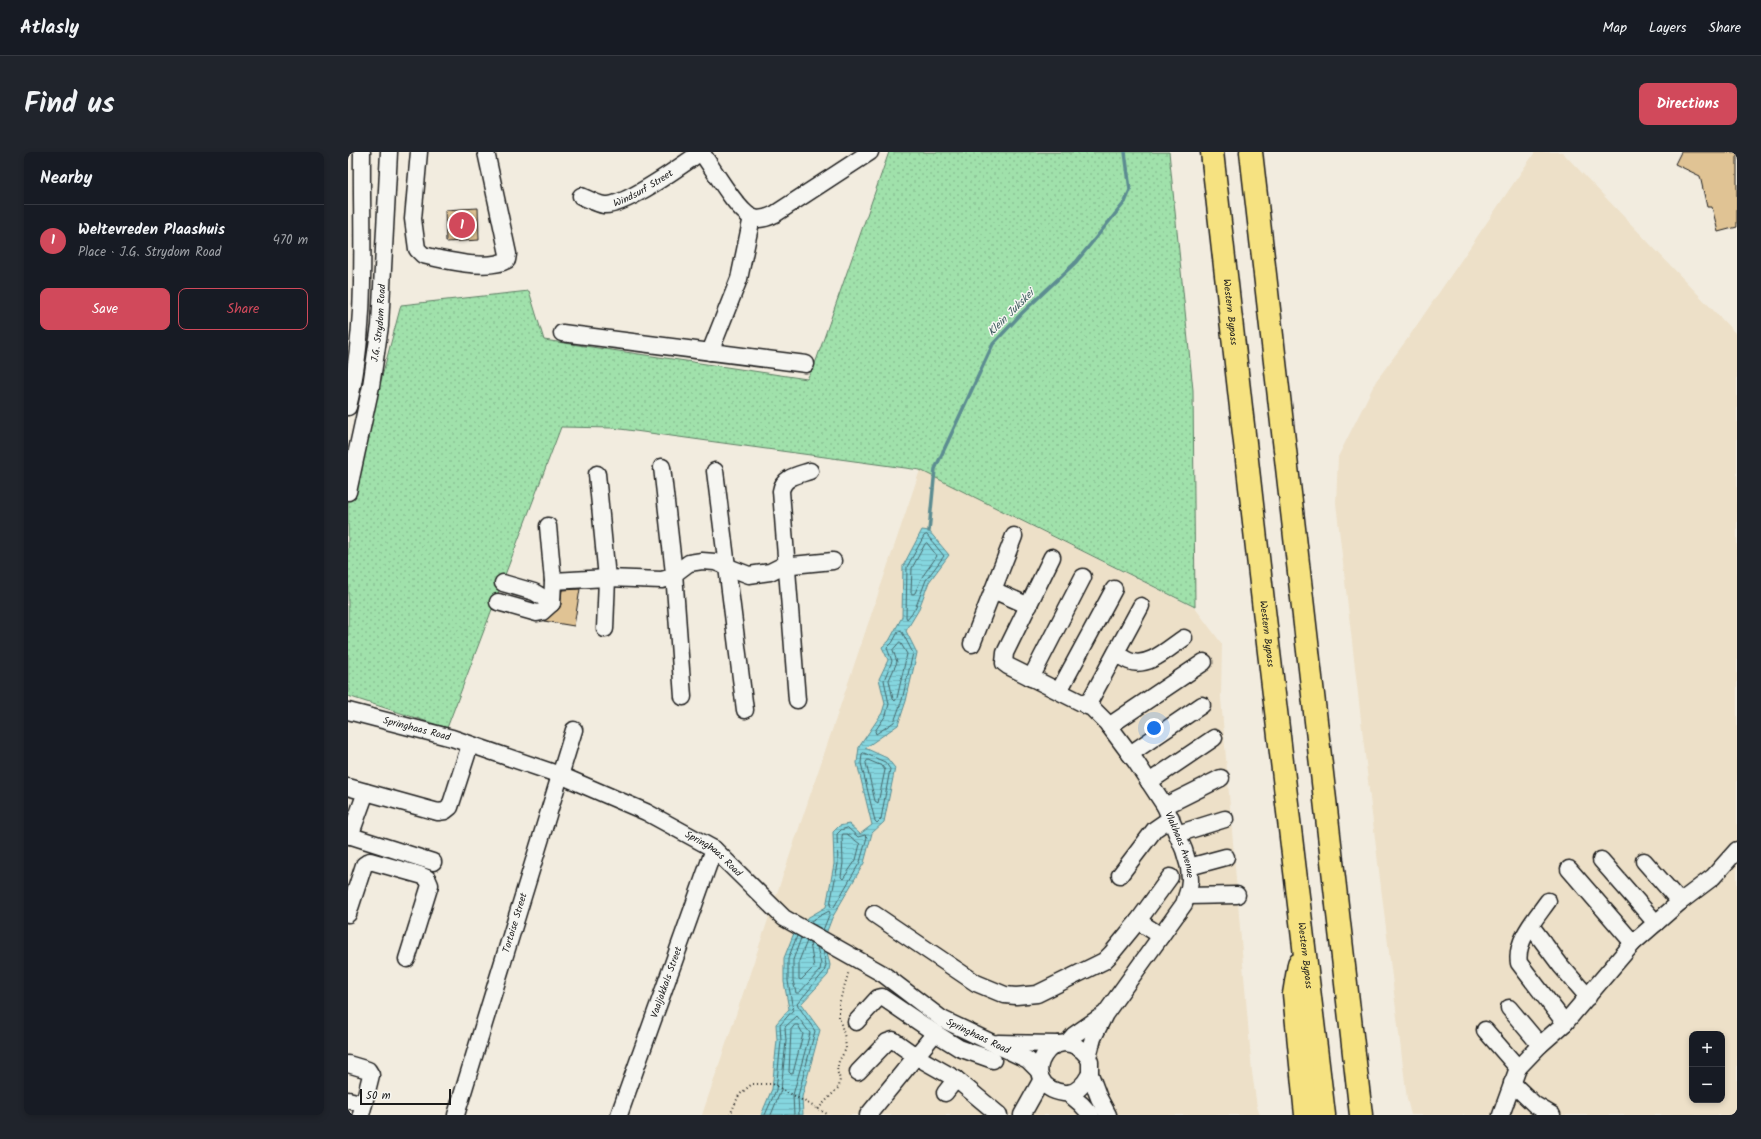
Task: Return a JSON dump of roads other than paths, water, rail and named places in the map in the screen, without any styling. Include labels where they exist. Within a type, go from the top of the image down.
[{"type":"highway","name":"Western Bypass","points":[[1212,152],[1264,610],[1324,1115]]},
{"type":"highway","points":[[1251,152],[1361,1115]]},
{"type":"highway","points":[[1338,909],[1375,1115]]},
{"type":"highway","points":[[1304,950],[1298,968],[1294,994],[1306,1115]]},
{"type":"street","name":"J.G. Strydom Road","points":[[348,407],[355,379],[361,310],[362,152]]},
{"type":"street","name":"J.G. Strydom Road","points":[[348,492],[371,386],[380,326],[389,152]]},
{"type":"street","points":[[418,152],[413,219],[417,249],[419,252],[423,255],[456,263],[500,264],[507,260],[508,254],[486,152]]},
{"type":"street","points":[[701,152],[738,206],[752,217],[766,218],[775,214],[870,152]]},
{"type":"street","name":"Windsurf Street","points":[[581,196],[604,205],[616,204],[636,194],[701,152]]},
{"type":"street","points":[[710,352],[739,279],[752,217]]},
{"type":"street","points":[[562,333],[806,364]]},
{"type":"street","points":[[662,467],[674,573],[683,696]]},
{"type":"street","points":[[715,471],[745,710]]},
{"type":"street","points":[[797,700],[786,566],[782,486],[791,478],[810,471]]},
{"type":"street","points":[[597,474],[606,578],[605,629]]},
{"type":"street","points":[[498,602],[537,613],[542,612],[552,603],[553,580],[548,526]]},
{"type":"street","points":[[972,644],[1014,536]]},
{"type":"street","points":[[993,590],[1029,606],[1052,557]]},
{"type":"street","points":[[553,580],[606,578],[662,580],[669,578],[689,563],[702,561],[715,562],[749,575],[770,572],[786,566],[833,561]]},
{"type":"street","points":[[1031,678],[1082,577]]},
{"type":"street","points":[[503,582],[534,592],[552,603]]},
{"type":"street","points":[[1059,691],[1114,589]]},
{"type":"street","name":"Vlakhaas Avenue","points":[[1029,606],[1005,653],[1004,660],[1008,666],[1092,708],[1109,726],[1150,782],[1168,812],[1178,834],[1189,867],[1189,888],[1184,904],[1105,1014],[1093,1038],[1088,1057],[1090,1062],[1090,1074],[1099,1098],[1108,1115]]},
{"type":"street","points":[[1087,706],[1141,606]]},
{"type":"street","points":[[1116,653],[1130,662],[1142,663],[1150,661],[1184,638]]},
{"type":"street","points":[[1109,726],[1204,662]]},
{"type":"street","points":[[1130,754],[1202,704]]},
{"type":"street","name":"Springhaas Road","points":[[348,711],[452,738],[560,775],[646,812],[714,849],[784,918],[883,974],[942,1019],[1028,1060],[1040,1076]]},
{"type":"street","name":"Tortoise Street","points":[[456,1115],[574,730]]},
{"type":"street","points":[[1150,782],[1214,738]]},
{"type":"street","points":[[348,787],[438,812],[445,811],[450,807],[470,745]]},
{"type":"street","points":[[1120,875],[1168,812],[1221,778]]},
{"type":"street","points":[[366,792],[349,835],[433,862]]},
{"type":"street","points":[[1178,834],[1225,819]]},
{"type":"street","name":"Vaaljakkals Street","points":[[619,1115],[714,849]]},
{"type":"street","points":[[1500,1115],[1518,1068],[1540,1045],[1565,1023],[1633,943],[1680,902],[1712,877],[1737,850]]},
{"type":"street","points":[[1189,867],[1226,857]]},
{"type":"street","points":[[1601,860],[1656,923]]},
{"type":"street","points":[[348,914],[364,865],[366,863],[373,861],[424,876],[430,884],[407,959]]},
{"type":"street","points":[[1644,861],[1680,902]]},
{"type":"street","points":[[1569,869],[1633,943]]},
{"type":"street","points":[[874,914],[976,983],[1005,995],[1016,996],[1037,994],[1104,961],[1138,921],[1170,876]]},
{"type":"street","points":[[1187,896],[1237,895]]},
{"type":"street","points":[[1548,901],[1531,926],[1520,946],[1518,959],[1519,965],[1565,1023]]},
{"type":"street","points":[[1138,921],[1161,936]]},
{"type":"street","points":[[1531,926],[1561,966],[1588,996]]},
{"type":"street","points":[[856,1022],[878,998],[882,997],[934,1033],[959,1048],[993,1060]]},
{"type":"street","points":[[1509,1008],[1540,1045]]},
{"type":"street","points":[[1024,1113],[1040,1076],[1040,1062],[1044,1054],[1050,1048],[1063,1044],[1105,1014]]},
{"type":"street","points":[[1485,1030],[1518,1068]]},
{"type":"street","points":[[868,1115],[917,1057],[934,1033]]},
{"type":"street","points":[[858,1072],[887,1042],[893,1040],[917,1057],[956,1079],[999,1115]]},
{"type":"street","points":[[990,1042],[1076,1045],[1083,1050],[1088,1057]]},
{"type":"street","points":[[348,1064],[368,1070],[371,1075],[362,1110],[348,1100]]},
{"type":"street","points":[[1024,1113],[1062,1093],[1081,1086],[1090,1074]]},
{"type":"street","points":[[1040,1076],[1048,1088],[1062,1093],[1091,1115]]},
{"type":"street","points":[[945,1093],[956,1079]]},
{"type":"street","points":[[1512,1083],[1534,1110],[1552,1115]]},
{"type":"water","points":[[922,530],[929,531],[949,555],[929,582],[918,611],[906,631],[917,653],[906,701],[898,725],[865,748],[887,758],[895,768],[884,822],[872,833],[864,863],[832,918],[824,939],[830,965],[828,975],[801,1004],[820,1030],[802,1097],[803,1115],[761,1115],[772,1089],[777,1040],[776,1024],[789,1009],[784,982],[784,958],[794,933],[802,921],[826,907],[834,864],[833,832],[839,826],[849,824],[860,834],[872,825],[857,763],[859,747],[882,713],[885,703],[879,679],[888,660],[882,647],[889,641],[902,617],[903,566]]},
{"type":"waterway","name":"Klein Jukskei","points":[[929,531],[935,469],[993,344],[1022,313],[1076,262],[1125,202],[1130,190],[1125,152]]},
{"type":"place","name":"Weltevreden Plaashuis","points":[[462,225]]}]
